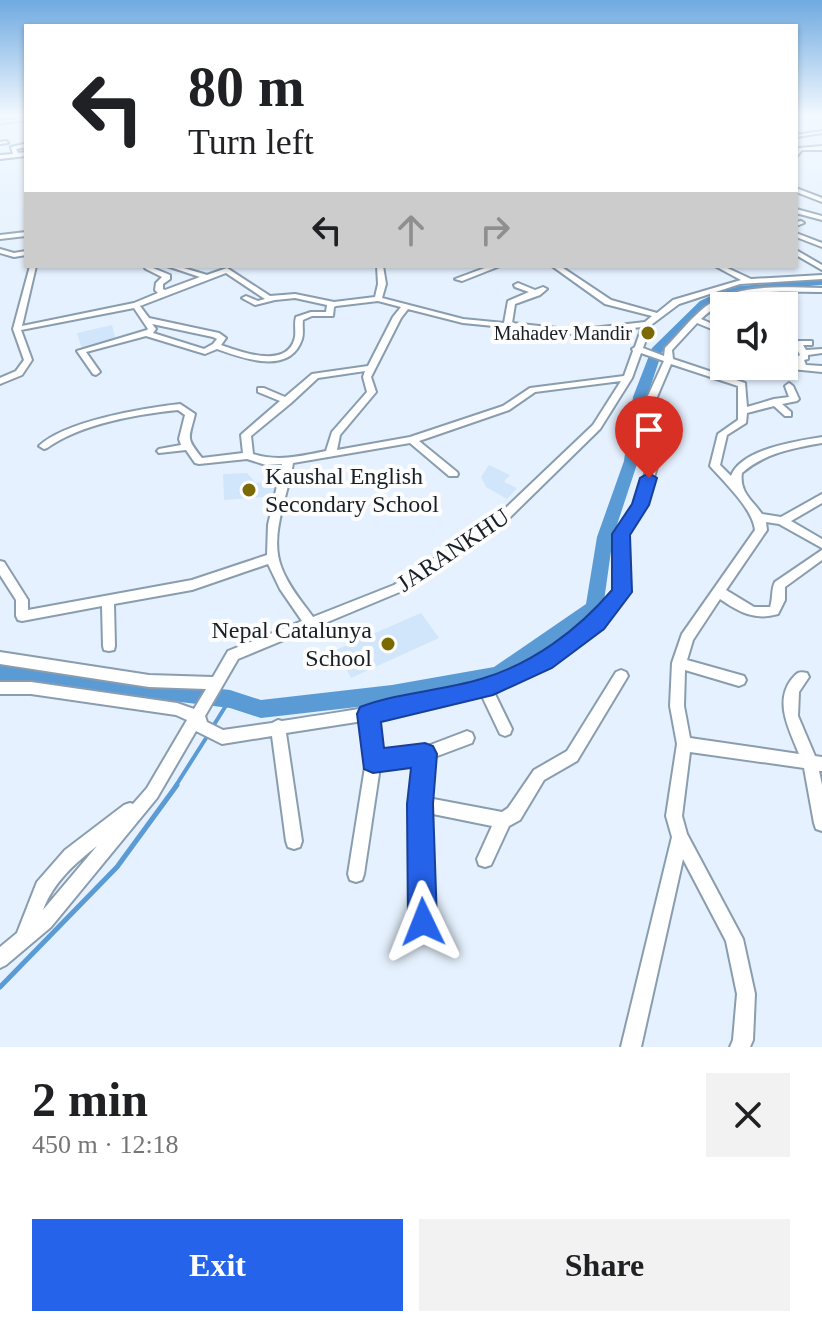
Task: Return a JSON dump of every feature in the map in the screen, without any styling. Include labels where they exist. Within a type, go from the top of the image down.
[{"type":"street","points":[[798,191],[822,200]]},
{"type":"street","points":[[798,212],[822,218]]},
{"type":"street","points":[[0,237],[24,234]]},
{"type":"street","points":[[798,236],[822,245]]},
{"type":"street","points":[[0,251],[14,255]]},
{"type":"street","points":[[0,259],[24,253]]},
{"type":"street","points":[[798,253],[822,268]]},
{"type":"street","points":[[0,381],[26,367],[28,360],[17,329],[32,268]]},
{"type":"street","points":[[148,268],[167,277],[160,283],[159,290],[164,293]]},
{"type":"street","points":[[177,268],[206,277]]},
{"type":"street","points":[[378,299],[382,284],[380,268]]},
{"type":"street","points":[[459,279],[491,268]]},
{"type":"street","points":[[558,268],[608,302],[657,315]]},
{"type":"street","points":[[722,268],[750,281]]},
{"type":"street","points":[[17,329],[136,305],[227,270],[273,299]]},
{"type":"street","points":[[246,298],[258,303],[295,296],[334,304],[378,299],[463,321],[575,332],[647,324],[695,294],[750,281],[822,277]]},
{"type":"street","points":[[508,325],[509,306],[540,291],[518,285]]},
{"type":"street","points":[[1,687],[177,709],[222,737],[369,714],[485,688],[544,662],[597,623],[622,592],[621,534],[641,505],[652,467],[646,411],[668,350],[710,303],[734,293],[822,290]]},
{"type":"street","points":[[216,346],[259,360],[276,359],[294,347],[299,335],[299,319],[311,314],[330,314],[330,306],[334,304]]},
{"type":"street","points":[[96,372],[81,350],[152,329],[136,305]]},
{"type":"street","points":[[331,453],[335,434],[372,392],[367,377],[397,317],[406,306]]},
{"type":"street","points":[[146,320],[222,338],[205,352],[146,333]]},
{"type":"street","points":[[696,320],[710,326]]},
{"type":"street","name":"JARANKHU","points":[[0,959],[23,939],[43,888],[71,856],[146,799],[200,722],[215,683],[233,655],[312,626],[398,588],[495,525],[597,427],[628,378],[647,324]]},
{"type":"street","points":[[803,368],[799,358],[805,357],[798,343],[809,343]]},
{"type":"street","points":[[636,349],[739,383],[743,421],[723,434],[715,466],[735,485],[759,517],[761,530],[687,638],[679,663],[677,706],[684,744],[674,816],[680,837],[734,939],[746,994],[740,1047]]},
{"type":"street","points":[[804,353],[822,351]]},
{"type":"street","points":[[798,367],[822,369]]},
{"type":"street","points":[[248,456],[246,435],[288,401],[297,389],[324,372],[372,368]]},
{"type":"street","points":[[44,446],[54,438],[81,428],[152,410],[180,407],[190,414],[184,439],[186,447],[199,461],[248,456],[266,462],[288,461],[412,440],[506,408],[533,390],[628,378]]},
{"type":"street","points":[[743,411],[794,399],[789,386]]},
{"type":"street","points":[[261,390],[288,401]]},
{"type":"street","points":[[774,402],[788,414]]},
{"type":"street","points":[[412,440],[453,474]]},
{"type":"street","points":[[735,485],[737,472],[750,459],[768,451],[822,440]]},
{"type":"street","points":[[162,451],[186,447]]},
{"type":"street","points":[[288,461],[284,496],[271,531],[272,558],[312,626]]},
{"type":"street","points":[[782,521],[822,498]]},
{"type":"street","points":[[759,517],[782,521],[822,544]]},
{"type":"street","points":[[718,591],[750,612],[763,615],[774,611],[779,600],[779,585],[822,554]]},
{"type":"street","points":[[1,567],[22,600],[22,616],[192,585],[272,558]]},
{"type":"street","points":[[108,602],[109,646]]},
{"type":"street","points":[[0,658],[149,681],[215,683]]},
{"type":"street","points":[[679,663],[739,680]]},
{"type":"street","points":[[485,859],[503,820],[514,814],[539,775],[572,756],[621,676]]},
{"type":"street","points":[[802,677],[792,690],[791,716],[816,763],[822,823]]},
{"type":"street","points":[[485,688],[505,729]]},
{"type":"street","points":[[356,874],[373,761],[369,714]]},
{"type":"street","points":[[278,726],[294,841]]},
{"type":"street","points":[[373,761],[425,754],[467,738]]},
{"type":"street","points":[[684,744],[816,763]]},
{"type":"street","points":[[423,922],[420,804],[425,754]]},
{"type":"street","points":[[420,804],[503,820]]},
{"type":"street","points":[[631,1047],[680,837]]},
{"type":"shaded area","points":[[112,325],[116,341],[82,349],[77,333]]},
{"type":"shaded area","name":"Kaushal English Secondary School","points":[[489,465],[510,475],[504,482],[517,488],[507,499],[486,487],[481,477]]},
{"type":"shaded area","name":"Kaushal English Secondary School","points":[[247,473],[256,483],[276,480],[275,496],[224,500],[223,474]]},
{"type":"shaded area","name":"Nepal Catalunya School","points":[[421,613],[439,638],[351,678],[336,650]]},
{"type":"waterway","points":[[0,672],[230,699],[261,709],[392,694],[498,675],[594,608],[605,537],[631,461],[640,397],[656,351],[704,303],[733,289],[822,282]]},
{"type":"waterway","points":[[212,728],[230,699]]},
{"type":"waterway","points":[[175,787],[208,735]]},
{"type":"waterway","points":[[0,987],[117,867],[177,785]]},
{"type":"place","name":"Mahadev Mandir","points":[[648,333]]},
{"type":"place","name":"Kaushal English Secondary School","points":[[249,490]]},
{"type":"place","name":"Nepal Catalunya School","points":[[388,644]]},
{"type":"route","points":[[423,922],[420,804],[425,754],[373,761],[369,714],[485,688],[544,662],[597,623],[622,592],[621,534],[641,505],[649,478]]}]
